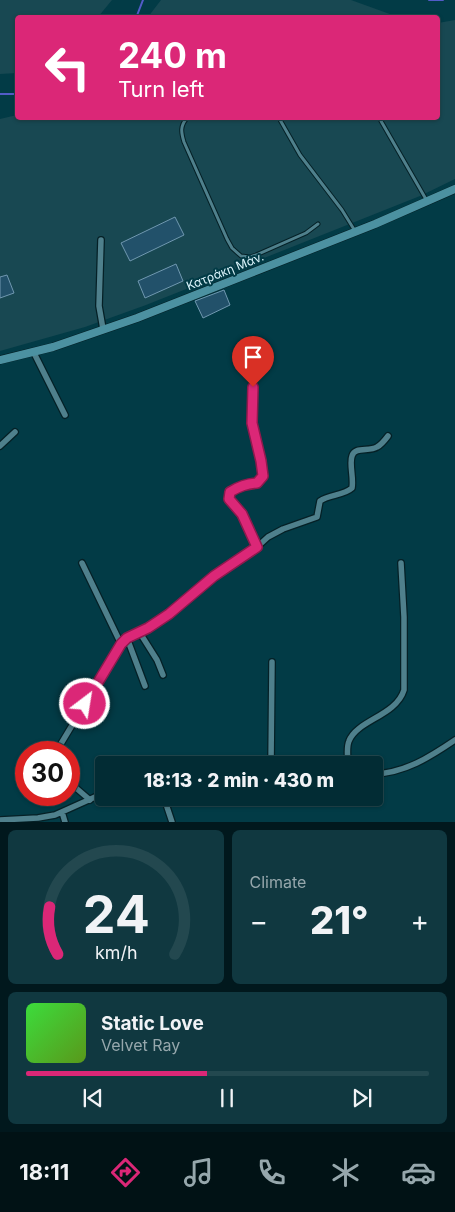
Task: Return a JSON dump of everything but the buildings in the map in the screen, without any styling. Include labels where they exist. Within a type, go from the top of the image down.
[{"type":"street","name":"Κατράκη Μάν.","points":[[0,360],[34,353],[84,337],[356,232],[455,189]]},
{"type":"street","points":[[101,240],[99,306],[103,329]]},
{"type":"street","points":[[34,353],[65,415]]},
{"type":"street","points":[[253,387],[252,423],[263,476],[257,483],[245,484],[230,492],[229,499],[242,514],[257,547]]},
{"type":"street","points":[[0,446],[15,432]]},
{"type":"street","points":[[63,741],[121,644],[127,638],[169,614],[214,576],[268,538],[283,529],[317,518],[319,514],[318,503],[322,499],[350,490],[353,486],[351,458],[354,453],[360,450],[376,448],[388,436]]},
{"type":"street","points":[[82,563],[121,644]]},
{"type":"street","points":[[348,756],[349,739],[362,727],[399,701],[404,690],[404,617],[401,563]]},
{"type":"street","points":[[140,632],[157,660],[162,675]]},
{"type":"street","points":[[127,638],[145,686]]},
{"type":"street","points":[[271,756],[272,662]]},
{"type":"street","points":[[383,773],[400,771],[434,754],[455,740]]},
{"type":"street","points":[[80,791],[90,800]]},
{"type":"street","points":[[0,820],[43,817],[62,812],[95,798]]},
{"type":"street","points":[[167,806],[172,822]]},
{"type":"street","points":[[62,812],[65,822]]},
{"type":"lane","points":[[184,120],[182,122],[181,130],[184,142],[227,239],[240,256],[250,257],[256,255],[306,233],[318,224]]},
{"type":"lane","points":[[280,120],[300,154],[356,232]]},
{"type":"lane","points":[[381,121],[427,202]]},
{"type":"shaded area","points":[[0,0],[112,0],[100,15],[15,15],[15,73],[0,74]]},
{"type":"shaded area","points":[[161,0],[351,0],[392,15],[150,15]]},
{"type":"shaded area","points":[[455,20],[455,179],[420,196],[146,305],[85,327],[0,351],[0,119],[15,115],[15,120],[440,120],[440,23]]},
{"type":"waterway","points":[[137,15],[143,0]]},
{"type":"waterway","points":[[429,0],[443,0]]},
{"type":"waterway","points":[[0,94],[15,94]]},
{"type":"route","points":[[85,704],[114,654],[127,638],[148,628],[169,614],[214,576],[257,547],[242,514],[229,499],[230,492],[245,484],[257,483],[263,476],[252,423],[253,387]]}]
